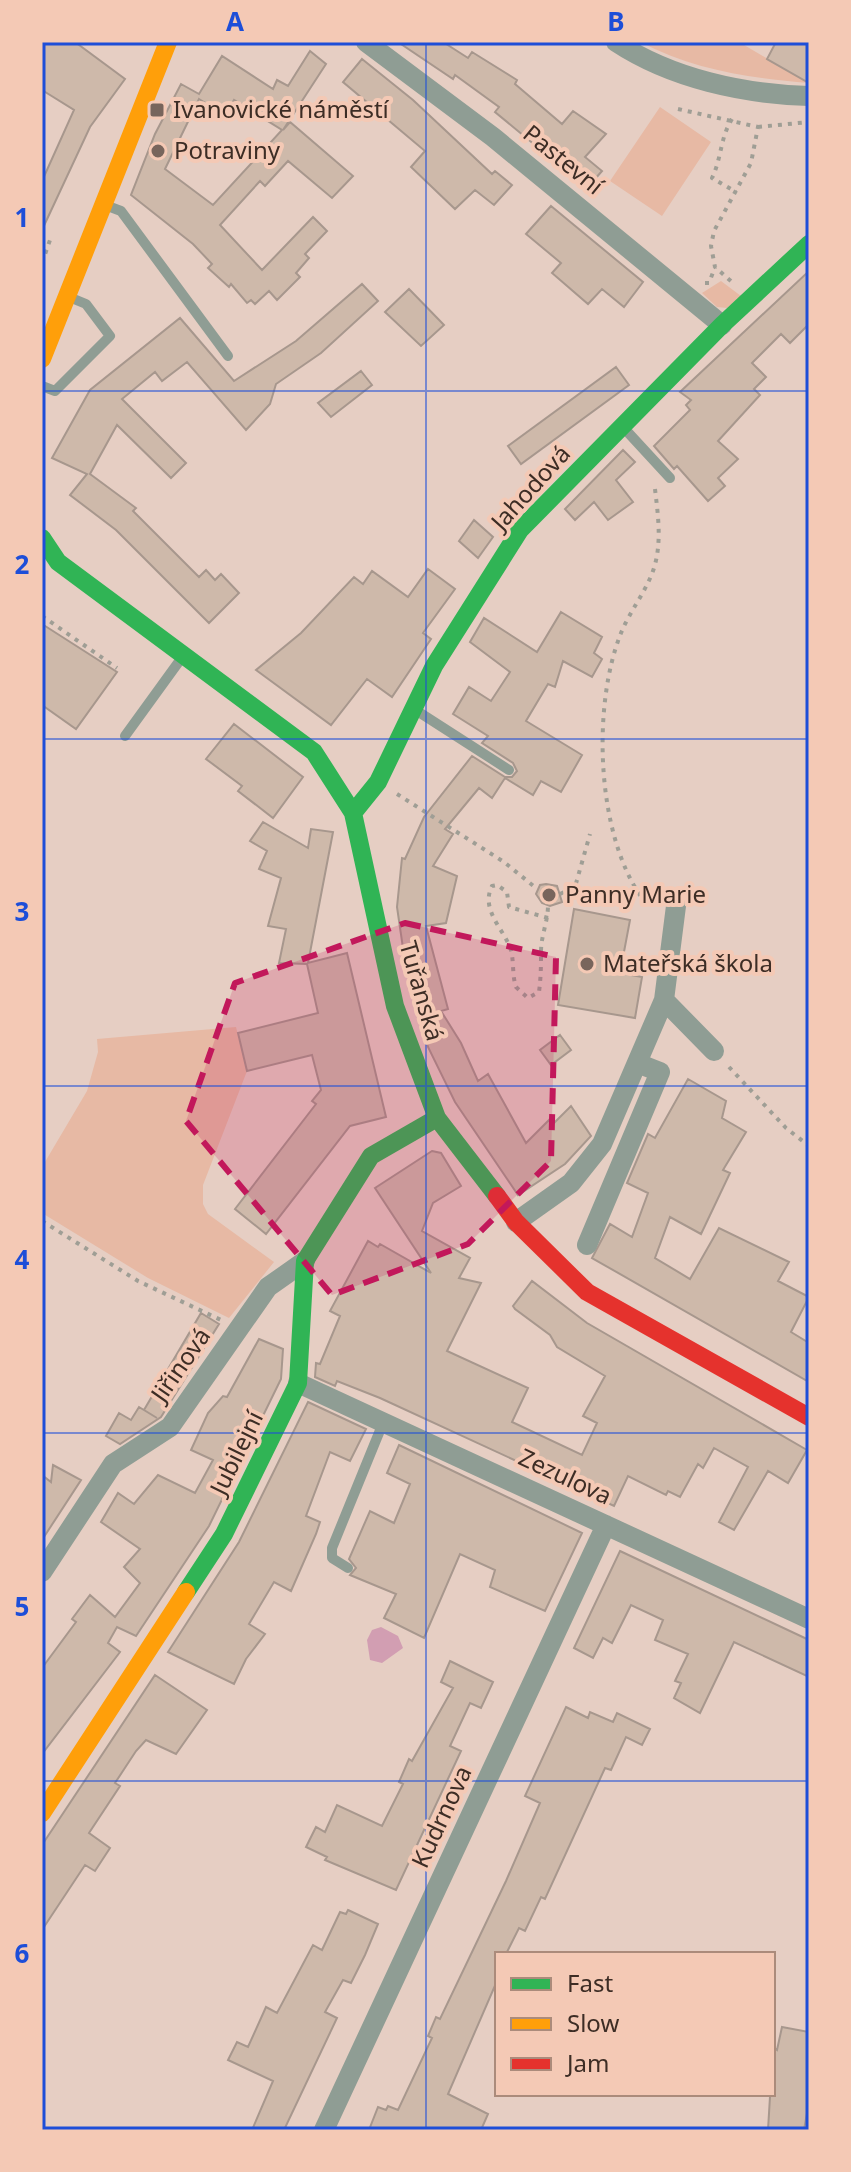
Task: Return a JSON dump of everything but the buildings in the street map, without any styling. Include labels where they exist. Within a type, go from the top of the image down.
[{"type":"street","points":[[42,359],[168,42]]},
{"type":"street","name":"Pastevní","points":[[366,42],[493,137],[722,325]]},
{"type":"street","points":[[616,42],[670,69],[730,88],[809,96]]},
{"type":"street","name":"Jahodová","points":[[353,813],[378,782],[434,666],[520,530],[722,325],[809,244]]},
{"type":"street","name":"Tuřanská","points":[[42,538],[58,562],[314,752],[353,813],[395,1006],[437,1118],[516,1222],[587,1292],[809,1417]]},
{"type":"street","points":[[516,1222],[571,1183],[602,1144],[664,1000],[676,906]]},
{"type":"street","points":[[664,1000],[714,1051]]},
{"type":"street","points":[[587,1245],[660,1072],[637,1063]]},
{"type":"street","name":"Jubilejní","points":[[42,1813],[224,1534],[298,1383],[305,1261],[371,1156],[437,1118]]},
{"type":"street","name":"Jiřinová","points":[[42,1572],[113,1464],[170,1427],[268,1287],[305,1261]]},
{"type":"street","name":"Zezulova","points":[[298,1383],[809,1619]]},
{"type":"street","name":"Kudrnova","points":[[324,2130],[606,1525]]},
{"type":"lane","points":[[103,204],[121,211],[228,356]]},
{"type":"lane","points":[[42,386],[55,391],[110,336],[86,304],[66,296]]},
{"type":"lane","points":[[621,426],[670,478]]},
{"type":"lane","points":[[125,736],[184,655]]},
{"type":"lane","points":[[413,708],[509,770]]},
{"type":"lane","points":[[348,1568],[332,1558],[332,1548],[383,1423]]},
{"type":"path","points":[[678,109],[758,127],[809,122]]},
{"type":"path","points":[[732,119],[722,136],[723,155],[712,178],[736,192]]},
{"type":"path","points":[[749,299],[715,267],[711,246],[714,231],[751,163],[758,127]]},
{"type":"path","points":[[42,263],[50,240]]},
{"type":"path","points":[[652,459],[660,530],[654,568],[621,634],[606,684],[602,780],[627,878],[642,898],[676,906]]},
{"type":"path","points":[[42,616],[117,668]]},
{"type":"path","points":[[378,782],[478,845],[536,888]]},
{"type":"path","points":[[560,894],[575,887],[590,834]]},
{"type":"path","points":[[548,905],[548,918],[540,955],[544,962],[539,992],[528,998],[516,987],[510,949],[494,921],[489,892],[497,885],[507,892],[509,907],[548,918]]},
{"type":"path","points":[[714,1051],[786,1128],[809,1146]]},
{"type":"path","points":[[42,1221],[138,1281],[238,1329]]},
{"type":"highlighted area","points":[[405,923],[556,957],[551,1161],[468,1244],[332,1295],[186,1121],[235,983]]},
{"type":"shaded area","points":[[640,42],[739,42],[809,83],[722,71],[681,60]]},
{"type":"shaded area","points":[[660,107],[711,142],[662,216],[610,181]]},
{"type":"shaded area","points":[[721,281],[741,296],[727,308],[717,307],[702,293]]},
{"type":"shaded area","points":[[236,1027],[247,1071],[203,1185],[203,1204],[208,1214],[274,1262],[229,1318],[148,1278],[42,1213],[42,1167],[87,1091],[98,1052],[97,1039]]},
{"type":"shaded area","points":[[381,1627],[398,1636],[403,1648],[382,1663],[370,1660],[367,1640],[372,1630]]},
{"type":"traffic: fast","points":[[353,813],[378,782],[434,666],[520,530],[722,325],[809,244]]},
{"type":"traffic: fast","points":[[42,538],[58,562],[314,752],[353,813],[395,1006],[437,1118],[497,1196]]},
{"type":"traffic: fast","points":[[186,1592],[224,1534],[298,1383],[305,1261],[371,1156],[437,1118]]},
{"type":"traffic: slow","points":[[42,359],[168,42]]},
{"type":"traffic: slow","points":[[42,1813],[186,1592]]},
{"type":"traffic: jam","points":[[497,1196],[516,1222],[587,1292],[809,1417]]},
{"type":"place","name":"Ivanovické náměstí","points":[[157,110]]},
{"type":"place","name":"Potraviny","points":[[158,151]]},
{"type":"place","name":"Panny Marie","points":[[549,895]]},
{"type":"place","name":"Mateřská škola","points":[[587,964]]}]
